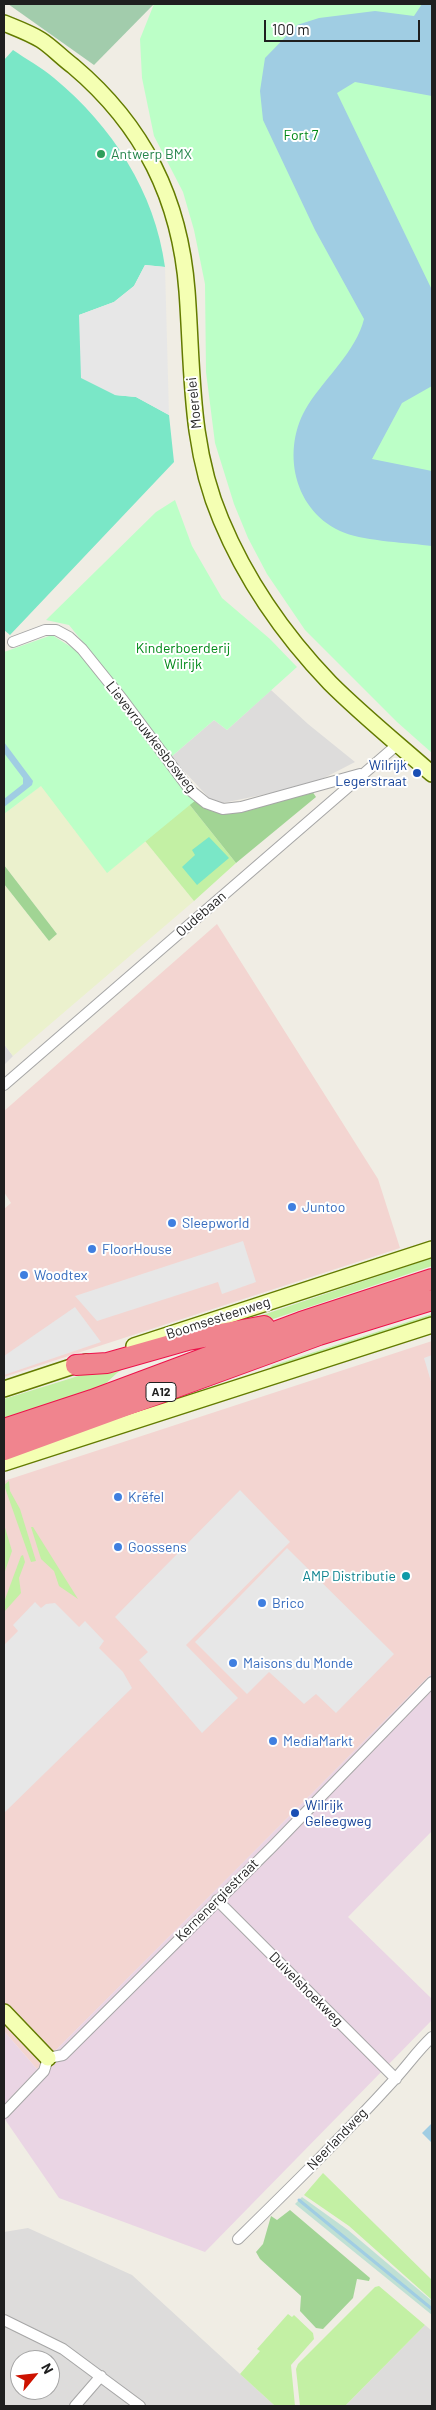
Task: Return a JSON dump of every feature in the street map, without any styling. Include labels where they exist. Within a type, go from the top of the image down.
[{"type":"highway","name":"A12","points":[[4,1429],[92,1400],[301,1322],[432,1279]]},
{"type":"highway","points":[[63,1443],[79,1433],[388,1320],[423,1303]]},
{"type":"highway","name":"A12","points":[[4,1450],[319,1335],[423,1303]]},
{"type":"highway","points":[[76,1365],[107,1364],[188,1340],[269,1325],[301,1322]]},
{"type":"main road","name":"Moerelei","points":[[4,23],[41,40],[93,83],[123,117],[150,156],[171,202],[182,244],[187,291],[192,404],[201,460],[220,520],[249,577],[288,635],[330,683],[432,774]]},
{"type":"main road","name":"Boomsesteenweg","points":[[4,1389],[432,1249]]},
{"type":"main road","points":[[4,1463],[432,1325]]},
{"type":"main road","points":[[4,1471],[143,1424],[183,1406]]},
{"type":"main road","points":[[4,2012],[48,2058]]},
{"type":"street","name":"Lievevrouwkesbosweg","points":[[13,642],[45,630],[56,630],[69,637],[82,649],[123,700],[190,790],[206,803],[223,809],[241,807],[363,773]]},
{"type":"street","name":"Oudebaan","points":[[4,1085],[398,744]]},
{"type":"street","name":"Kernenergiestraat","points":[[48,2058],[63,2055],[273,1846],[432,1682]]},
{"type":"street","name":"Duivelshoekweg","points":[[217,1900],[396,2079]]},
{"type":"street","name":"Neerlandweg","points":[[238,2239],[396,2079],[414,2055],[432,2037]]},
{"type":"street","points":[[4,2113],[44,2071],[48,2058]]},
{"type":"street","points":[[4,2320],[63,2349],[140,2406]]},
{"type":"street","points":[[75,2406],[101,2376]]},
{"type":"shaded area","points":[[422,4],[432,4],[432,96],[355,82],[337,93],[432,290],[432,386],[402,403],[372,459],[432,471],[432,546],[354,536],[327,524],[313,511],[303,495],[296,478],[294,460],[295,441],[299,422],[315,395],[348,353],[364,319],[315,230],[263,120],[260,91],[265,58],[297,25],[319,18],[375,11],[414,16]]},
{"type":"shaded area","points":[[145,265],[165,267],[169,415],[136,397],[115,395],[81,378],[79,315],[114,302],[134,286]]},
{"type":"shaded area","points":[[271,690],[308,724],[355,762],[324,778],[295,788],[223,803],[209,798],[171,757],[214,720],[227,730]]},
{"type":"shaded area","points":[[4,742],[33,781],[32,785],[4,807],[4,799],[23,784],[23,778],[4,753]]},
{"type":"shaded area","points":[[217,924],[378,1179],[400,1248],[4,1377],[4,1209],[11,1203],[4,1192],[4,1111]]},
{"type":"shaded area","points":[[4,1044],[13,1056],[4,1065]]},
{"type":"shaded area","points":[[243,1241],[256,1282],[222,1294],[218,1282],[97,1321],[75,1296]]},
{"type":"shaded area","points":[[75,1307],[101,1342],[4,1375],[4,1356]]},
{"type":"shaded area","points":[[432,1341],[432,1673],[37,2069],[4,2031],[4,1481]]},
{"type":"shaded area","points":[[432,1355],[432,1385],[424,1358]]},
{"type":"shaded area","points":[[240,1490],[290,1542],[186,1645],[238,1698],[202,1733],[139,1660],[148,1652],[115,1617]]},
{"type":"shaded area","points":[[287,1548],[394,1654],[336,1713],[316,1694],[304,1704],[269,1672],[247,1694],[195,1642]]},
{"type":"shaded area","points":[[35,1602],[41,1608],[46,1604],[55,1603],[79,1627],[85,1621],[104,1641],[99,1648],[123,1672],[132,1688],[4,1813],[4,1645],[18,1631],[13,1625]]},
{"type":"shaded area","points":[[432,1673],[432,1831],[348,1917],[432,1999],[432,2020],[205,2252],[59,2198],[4,2118],[4,2031],[37,2069]]},
{"type":"shaded area","points":[[432,2123],[432,2143],[422,2133]]},
{"type":"shaded area","points":[[302,2197],[348,2230],[432,2301],[432,2315],[295,2204]]},
{"type":"shaded area","points":[[28,2228],[132,2275],[275,2406],[4,2406],[4,2232]]},
{"type":"shaded area","points":[[425,2325],[432,2331],[432,2406],[345,2406]]},
{"type":"green space","points":[[8,4],[154,4],[94,65]]},
{"type":"green space","name":"Fort 7","points":[[154,4],[432,4],[432,753],[397,722],[305,630],[267,574],[248,538],[234,504],[215,443],[206,372],[205,284],[194,230],[183,192],[154,136],[142,78],[140,39]]},
{"type":"green space","points":[[13,50],[54,78],[94,117],[128,162],[152,213],[160,239],[165,267],[145,265],[134,286],[114,302],[79,315],[115,395],[136,397],[169,415],[174,462],[10,635],[4,630],[4,60]]},
{"type":"green space","name":"Kinderboerderij Wilrijk","points":[[175,500],[192,546],[222,598],[270,639],[297,667],[227,730],[214,720],[171,757],[69,625],[46,620],[156,512]]},
{"type":"green space","points":[[52,635],[79,652],[196,800],[107,873],[41,786],[4,814],[4,652]]},
{"type":"green space","points":[[42,785],[107,872],[145,841],[194,901],[13,1056],[4,1044],[4,884],[49,941],[57,934],[4,865],[4,814]]},
{"type":"green space","points":[[312,791],[316,797],[236,863],[189,804],[196,800],[222,814],[241,812]]},
{"type":"green space","points":[[189,804],[236,863],[194,901],[145,841]]},
{"type":"green space","points":[[209,837],[229,858],[197,885],[182,867],[195,855],[192,850]]},
{"type":"green space","points":[[4,865],[57,934],[49,941],[4,884]]},
{"type":"green space","points":[[432,1258],[432,1266],[270,1320],[221,1329]]},
{"type":"green space","points":[[432,1314],[432,1319],[275,1371],[271,1366]]},
{"type":"green space","points":[[130,1360],[134,1361],[103,1386],[4,1422],[4,1399]]},
{"type":"green space","points":[[9,1481],[10,1491],[20,1509],[36,1561],[31,1562],[4,1485]]},
{"type":"green space","points":[[4,1524],[12,1551],[4,1574]]},
{"type":"green space","points":[[31,1527],[33,1527],[78,1599],[59,1586],[54,1571],[41,1559]]},
{"type":"green space","points":[[23,1555],[25,1562],[19,1578],[21,1593],[4,1612],[4,1602]]},
{"type":"green space","points":[[323,2173],[432,2280],[432,2300],[349,2226],[304,2195]]},
{"type":"green space","points":[[290,2210],[370,2278],[369,2281],[357,2279],[353,2298],[323,2329],[316,2328],[300,2311],[301,2296],[260,2259],[256,2252],[263,2244],[271,2216],[277,2220]]},
{"type":"green space","points":[[379,2286],[425,2325],[345,2406],[300,2406],[296,2369],[298,2364],[375,2287]]},
{"type":"green space","points":[[288,2314],[292,2317],[294,2315],[313,2333],[314,2339],[291,2365],[295,2406],[275,2406],[240,2374],[260,2351],[257,2349]]},
{"type":"waterway","points":[[299,2200],[432,2309]]},
{"type":"place","name":"Antwerp BMX","points":[[101,154]]},
{"type":"place","name":"Wilrijk Legerstraat","points":[[417,773]]},
{"type":"place","name":"Juntoo","points":[[292,1207]]},
{"type":"place","name":"Sleepworld","points":[[172,1223]]},
{"type":"place","name":"FloorHouse","points":[[92,1249]]},
{"type":"place","name":"Woodtex","points":[[24,1275]]},
{"type":"place","name":"Krëfel","points":[[118,1497]]},
{"type":"place","name":"Goossens","points":[[118,1547]]},
{"type":"place","name":"AMP Distributie","points":[[406,1576]]},
{"type":"place","name":"Brico","points":[[262,1603]]},
{"type":"place","name":"Maisons du Monde","points":[[233,1663]]},
{"type":"place","name":"MediaMarkt","points":[[273,1741]]},
{"type":"place","name":"Wilrijk Geleegweg","points":[[295,1813]]}]
